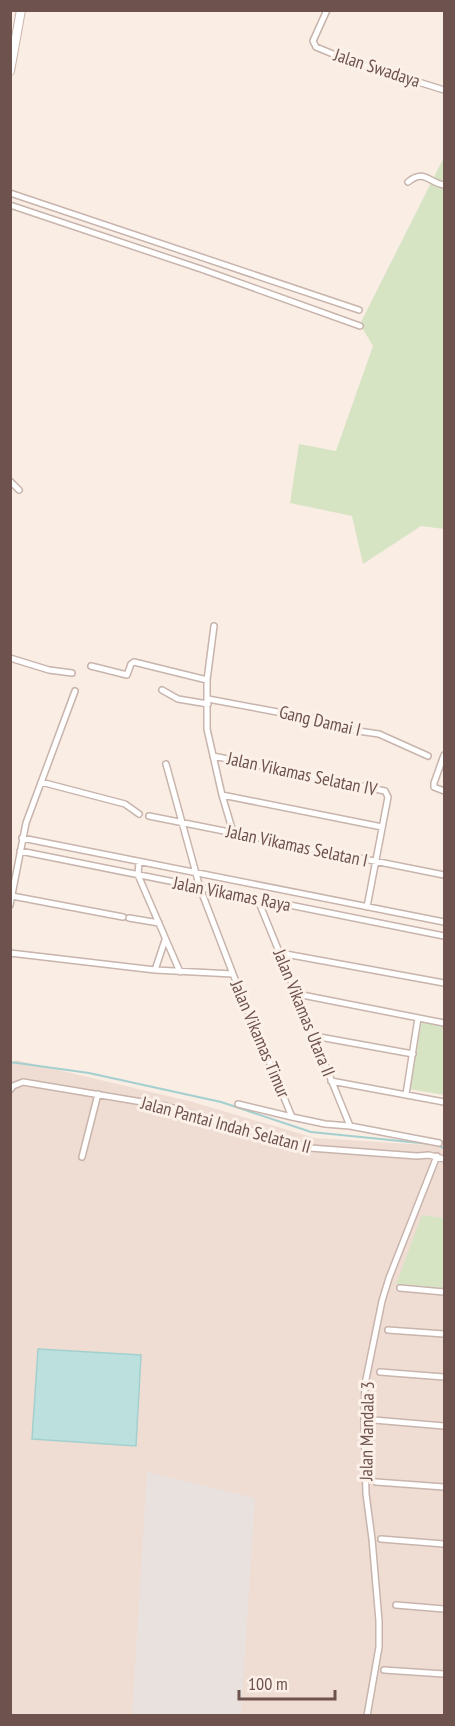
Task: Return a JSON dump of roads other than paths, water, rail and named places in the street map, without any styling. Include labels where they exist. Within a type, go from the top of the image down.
[{"type":"main road","points":[[10,71],[21,10]]},
{"type":"street","name":"Jalan Swadaya","points":[[327,10],[313,41],[316,47],[444,89]]},
{"type":"street","points":[[408,182],[415,176],[420,176],[444,185]]},
{"type":"street","points":[[10,193],[359,310]]},
{"type":"street","points":[[10,205],[201,269],[360,326]]},
{"type":"street","points":[[10,481],[19,490]]},
{"type":"street","points":[[214,626],[207,680],[207,729],[233,832]]},
{"type":"street","points":[[10,658],[49,670],[72,673]]},
{"type":"street","points":[[91,666],[127,675],[134,662],[207,680]]},
{"type":"street","name":"Gang Damai I","points":[[162,690],[178,699],[208,701],[315,719],[379,734],[428,756]]},
{"type":"street","points":[[10,905],[21,845],[75,691]]},
{"type":"street","points":[[444,755],[434,787],[444,791]]},
{"type":"street","name":"Jalan Vikamas Selatan IV","points":[[213,756],[382,790],[386,792],[387,797],[382,827]]},
{"type":"street","name":"Jalan Vikamas Timur","points":[[166,764],[200,886],[233,974],[292,1117],[439,1143]]},
{"type":"street","points":[[41,783],[125,804],[139,814]]},
{"type":"street","points":[[222,795],[382,827],[367,907]]},
{"type":"street","name":"Jalan Vikamas Selatan I","points":[[149,816],[444,875]]},
{"type":"street","name":"Jalan Vikamas Raya","points":[[21,845],[197,874],[444,922]]},
{"type":"street","name":"Jalan Vikamas Raya","points":[[21,845],[138,874],[258,900],[444,936]]},
{"type":"street","points":[[139,864],[138,874],[180,972]]},
{"type":"street","points":[[12,896],[159,923]]},
{"type":"street","name":"Jalan Vikamas Utara II","points":[[258,900],[350,1126]]},
{"type":"street","points":[[155,970],[166,939]]},
{"type":"street","points":[[10,953],[155,970],[233,974]]},
{"type":"street","points":[[280,954],[444,983]]},
{"type":"street","points":[[297,994],[444,1023]]},
{"type":"street","points":[[406,1094],[418,1018]]},
{"type":"street","points":[[314,1036],[413,1054]]},
{"type":"street","points":[[332,1081],[444,1102]]},
{"type":"street","name":"Jalan Pantai Indah Selatan II","points":[[10,1090],[22,1082],[166,1106],[310,1148],[437,1156],[444,1159]]},
{"type":"street","points":[[82,1157],[98,1094]]},
{"type":"street","points":[[238,1104],[292,1117]]},
{"type":"street","name":"Jalan Mandala 3","points":[[367,1716],[379,1647],[379,1622],[366,1494],[365,1384],[389,1278],[437,1156]]},
{"type":"street","points":[[400,1288],[444,1292]]},
{"type":"street","points":[[388,1330],[444,1334]]},
{"type":"street","points":[[380,1372],[444,1377]]},
{"type":"street","points":[[374,1420],[444,1426]]},
{"type":"street","points":[[376,1482],[444,1487]]},
{"type":"street","points":[[381,1539],[444,1544]]},
{"type":"street","points":[[396,1605],[444,1609]]},
{"type":"street","points":[[384,1670],[444,1674]]},
{"type":"water","points":[[38,1349],[141,1355],[136,1446],[32,1439]]},
{"type":"waterway","points":[[10,1062],[89,1073],[221,1102],[311,1132],[430,1144]]},
{"type":"waterway","points":[[436,1145],[444,1148]]}]
